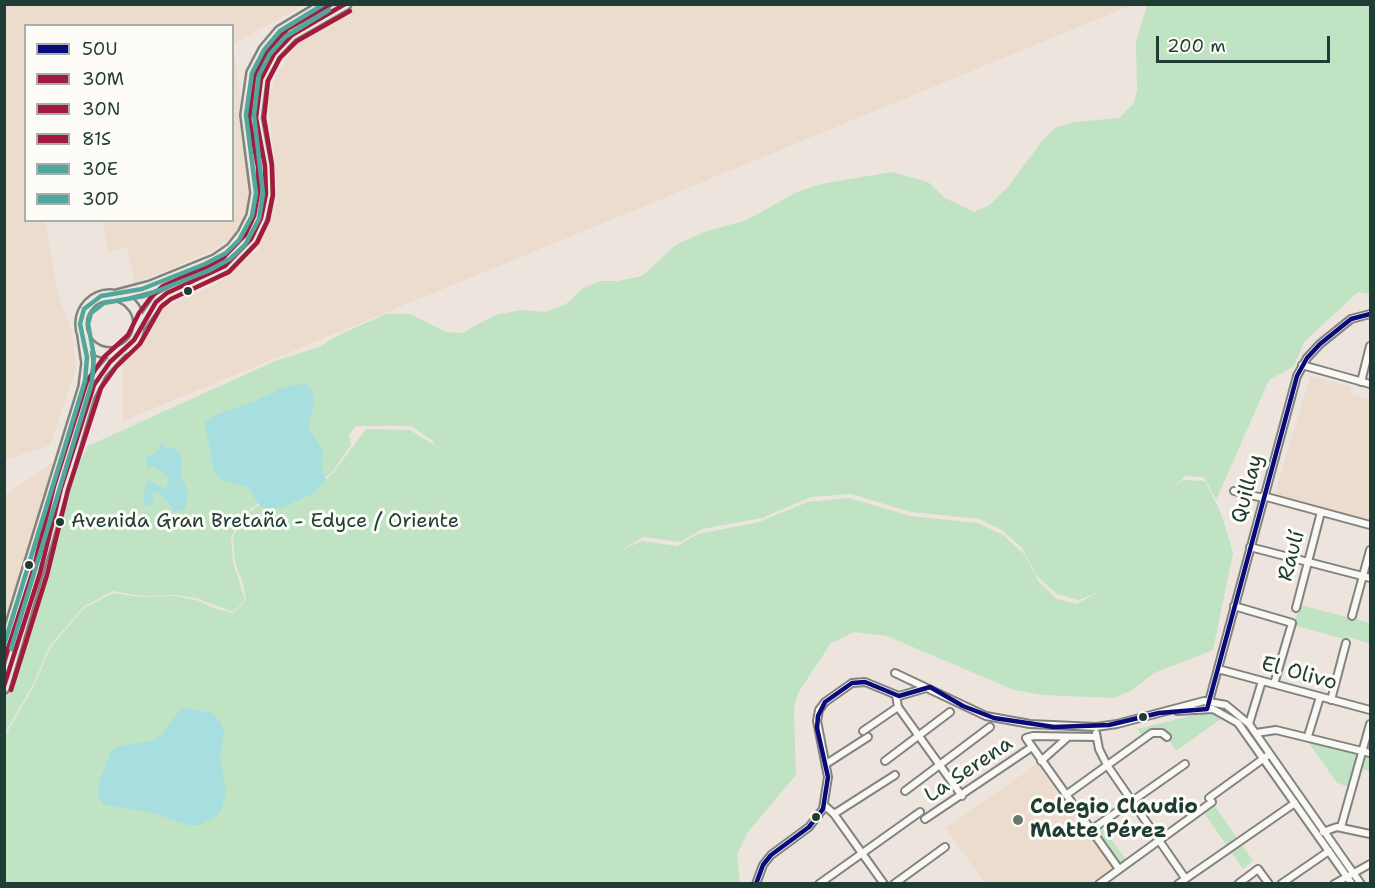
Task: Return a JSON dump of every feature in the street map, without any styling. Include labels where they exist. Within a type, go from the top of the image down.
[{"type":"main road","points":[[4,647],[7,629],[84,387],[87,363],[80,320],[87,305],[100,296],[117,295],[151,286],[205,264],[225,253],[239,240],[250,222],[256,201],[256,185],[246,116],[252,73],[264,50],[280,31],[325,4]]},
{"type":"main road","points":[[4,688],[28,614],[58,498],[89,396],[101,373],[120,351],[132,343],[139,327],[159,299],[219,270],[237,257],[251,238],[261,218],[266,194],[265,166],[256,118],[261,79],[269,62],[286,39],[303,26],[346,4]]},
{"type":"main road","points":[[117,295],[134,307],[139,327]]},
{"type":"main road","points":[[83,336],[97,350],[109,353],[120,351]]},
{"type":"main road","points":[[7,629],[18,626],[28,614]]},
{"type":"street","name":"Quillay","points":[[1207,709],[1263,497],[1302,365],[1314,349],[1351,319],[1371,314]]},
{"type":"street","points":[[1361,382],[1371,346]]},
{"type":"street","points":[[1302,365],[1371,384]]},
{"type":"street","points":[[1234,491],[1371,525]]},
{"type":"street","name":"Raulí","points":[[1296,608],[1321,512]]},
{"type":"street","points":[[1250,547],[1371,578]]},
{"type":"street","points":[[1352,616],[1371,550]]},
{"type":"street","points":[[1234,606],[1292,623],[1274,684]]},
{"type":"street","points":[[1331,699],[1346,643]]},
{"type":"street","name":"El Olivo","points":[[1218,669],[1371,710]]},
{"type":"street","points":[[895,672],[930,687],[963,706],[1006,721],[1096,727],[1210,701],[1230,708],[1256,733],[1294,803],[1352,884]]},
{"type":"street","points":[[1249,724],[1262,681]]},
{"type":"street","points":[[756,884],[763,865],[771,855],[809,826],[824,805],[828,788],[826,764],[817,728],[819,710],[825,702],[843,686],[857,682],[875,685],[902,696],[920,688],[930,687]]},
{"type":"street","points":[[896,695],[898,706],[962,796]]},
{"type":"street","points":[[1308,736],[1320,697]]},
{"type":"street","points":[[863,731],[898,706]]},
{"type":"street","points":[[1159,713],[1207,709],[1222,712],[1238,723],[1267,757],[1361,884]]},
{"type":"street","points":[[885,761],[950,712]]},
{"type":"street","points":[[1341,827],[1371,724]]},
{"type":"street","points":[[905,791],[990,727]]},
{"type":"street","points":[[1096,727],[1096,737],[1107,765],[1185,878]]},
{"type":"street","points":[[1256,733],[1272,729],[1371,753]]},
{"type":"street","points":[[1065,795],[1152,733],[1162,732],[1167,737]]},
{"type":"street","points":[[826,764],[868,737]]},
{"type":"street","points":[[1041,761],[1068,737],[1096,737]]},
{"type":"street","name":"La Serena","points":[[925,819],[1032,747],[1026,738],[1068,737]]},
{"type":"street","points":[[1032,747],[1119,869]]},
{"type":"street","points":[[1099,884],[1159,841],[1267,757]]},
{"type":"street","points":[[1091,830],[1185,764]]},
{"type":"street","points":[[834,814],[895,775]]},
{"type":"street","points":[[1178,884],[1294,803]]},
{"type":"street","points":[[824,805],[834,814],[884,884]]},
{"type":"street","name":"La Serena","points":[[819,884],[920,812]]},
{"type":"street","points":[[1317,834],[1341,827],[1371,834]]},
{"type":"street","points":[[894,884],[945,847]]},
{"type":"street","points":[[1281,884],[1329,851]]},
{"type":"street","points":[[1334,884],[1346,875],[1354,874],[1371,864]]},
{"type":"street","points":[[1238,884],[1258,869],[1269,884]]},
{"type":"shaded area","points":[[4,5],[304,5],[234,43],[234,24],[24,24],[24,222],[45,222],[59,298],[73,335],[76,370],[50,445],[5,460]]},
{"type":"shaded area","points":[[356,5],[1132,5],[123,421],[122,364],[151,327],[160,309],[215,285],[257,251],[278,197],[268,101],[276,75],[305,31]]},
{"type":"shaded area","points":[[234,51],[253,187],[251,203],[241,225],[231,238],[214,250],[135,283],[127,247],[108,252],[102,222],[234,222]]},
{"type":"shaded area","points":[[1310,376],[1351,387],[1350,394],[1370,400],[1370,521],[1275,494]]},
{"type":"shaded area","points":[[55,461],[5,620],[5,495]]},
{"type":"shaded area","name":"Colegio Claudio Matte Pérez","points":[[1037,764],[1114,870],[1095,883],[984,883],[946,828]]},
{"type":"green space","points":[[1147,5],[1370,5],[1370,294],[1358,292],[1304,342],[1294,366],[1269,380],[1216,500],[1204,477],[1186,476],[1168,491],[1183,480],[1205,481],[1221,513],[1233,553],[1213,650],[1154,673],[1132,690],[1114,698],[1043,695],[1014,690],[887,636],[855,632],[831,643],[798,693],[794,708],[796,775],[747,833],[737,855],[740,883],[5,883],[5,736],[35,684],[50,648],[84,608],[113,593],[140,597],[174,596],[196,600],[233,613],[246,600],[235,562],[233,538],[240,522],[254,508],[268,500],[314,490],[333,473],[366,429],[410,430],[434,445],[433,441],[411,426],[356,426],[349,435],[351,445],[332,472],[313,488],[267,499],[253,507],[239,521],[231,538],[233,562],[245,600],[233,612],[196,598],[174,595],[141,596],[113,591],[83,607],[49,647],[34,683],[5,733],[5,701],[79,463],[88,446],[275,361],[319,347],[337,336],[386,314],[410,314],[446,332],[462,333],[495,315],[521,310],[546,312],[566,304],[582,289],[600,281],[618,281],[642,276],[676,245],[704,232],[747,220],[797,192],[821,184],[892,172],[928,182],[945,198],[974,212],[988,206],[1008,187],[1042,141],[1055,128],[1074,122],[1119,118],[1134,103],[1137,90],[1136,42]],"holes":[[[851,494],[911,512],[979,519],[1002,530],[1022,548],[1037,576],[1057,594],[1078,600],[1099,592],[1076,604],[1057,599],[1039,582],[1024,554],[1003,535],[978,523],[910,516],[849,498],[808,502],[759,522],[698,534],[677,546],[642,541],[619,551],[644,537],[680,542],[702,529],[762,518],[811,497]]]},
{"type":"green space","points":[[1300,605],[1370,623],[1370,644],[1293,625]]},
{"type":"green space","points":[[1207,712],[1225,716],[1176,751],[1167,737],[1157,732],[1146,741],[1137,729]]},
{"type":"green space","points":[[1304,736],[1370,753],[1370,771],[1357,768],[1352,788],[1337,783]]},
{"type":"green space","points":[[1215,806],[1253,861],[1243,869],[1205,814]]},
{"type":"green space","points":[[1102,827],[1127,861],[1114,870],[1090,836]]},
{"type":"water","points":[[305,384],[312,389],[314,406],[308,427],[324,452],[321,463],[326,481],[312,494],[281,508],[266,509],[258,503],[248,487],[222,480],[214,472],[205,423],[215,415],[255,401],[284,387]]},
{"type":"water","points":[[163,443],[165,448],[176,449],[181,456],[181,476],[188,492],[185,509],[175,512],[162,495],[155,491],[152,493],[153,504],[146,506],[143,501],[147,480],[164,489],[170,482],[168,477],[155,467],[147,468],[146,456],[154,454]]},
{"type":"water","points":[[187,708],[212,713],[224,730],[220,760],[226,792],[221,810],[215,817],[199,825],[188,825],[154,813],[103,804],[98,786],[111,751],[120,746],[152,741],[162,734],[179,711]]},
{"type":"transit line","name":"30E","points":[[4,645],[85,381],[87,357],[80,324],[84,309],[101,296],[142,289],[205,264],[226,253],[239,240],[252,216],[256,193],[246,115],[252,73],[264,50],[280,31],[324,4]]},
{"type":"transit line","name":"81S","points":[[4,661],[33,571],[54,486],[87,381],[104,357],[128,335],[139,313],[151,297],[163,286],[221,260],[245,235],[254,216],[258,193],[258,167],[249,119],[254,76],[268,50],[287,29],[330,4]]},
{"type":"transit line","name":"30M","points":[[4,686],[40,573],[61,488],[94,385],[110,362],[134,340],[156,302],[167,293],[225,266],[251,239],[261,218],[266,194],[265,166],[256,118],[261,79],[274,54],[292,35],[345,4]]},
{"type":"transit line","name":"30D","points":[[11,649],[92,382],[94,356],[88,324],[91,313],[104,303],[144,296],[208,271],[230,259],[245,245],[259,219],[263,194],[254,115],[259,75],[270,54],[285,37],[329,10]]},
{"type":"transit line","name":"30N","points":[[11,690],[47,575],[68,490],[101,388],[116,367],[140,344],[161,307],[171,299],[229,272],[257,243],[268,220],[273,195],[272,165],[264,118],[268,81],[280,58],[297,41],[350,11]]},
{"type":"transit line","name":"50U","points":[[756,884],[763,865],[771,855],[809,827],[823,809],[828,777],[817,728],[818,716],[825,702],[852,683],[865,682],[899,696],[930,687],[963,706],[994,718],[1054,727],[1109,725],[1159,713],[1207,709],[1297,376],[1307,358],[1320,344],[1351,319],[1370,314]]},
{"type":"place","name":"Avenida Gran Bretaña - Edyce / Oriente","points":[[60,522]]},
{"type":"place","name":"Colegio Claudio Matte Pérez","points":[[1018,820]]}]
